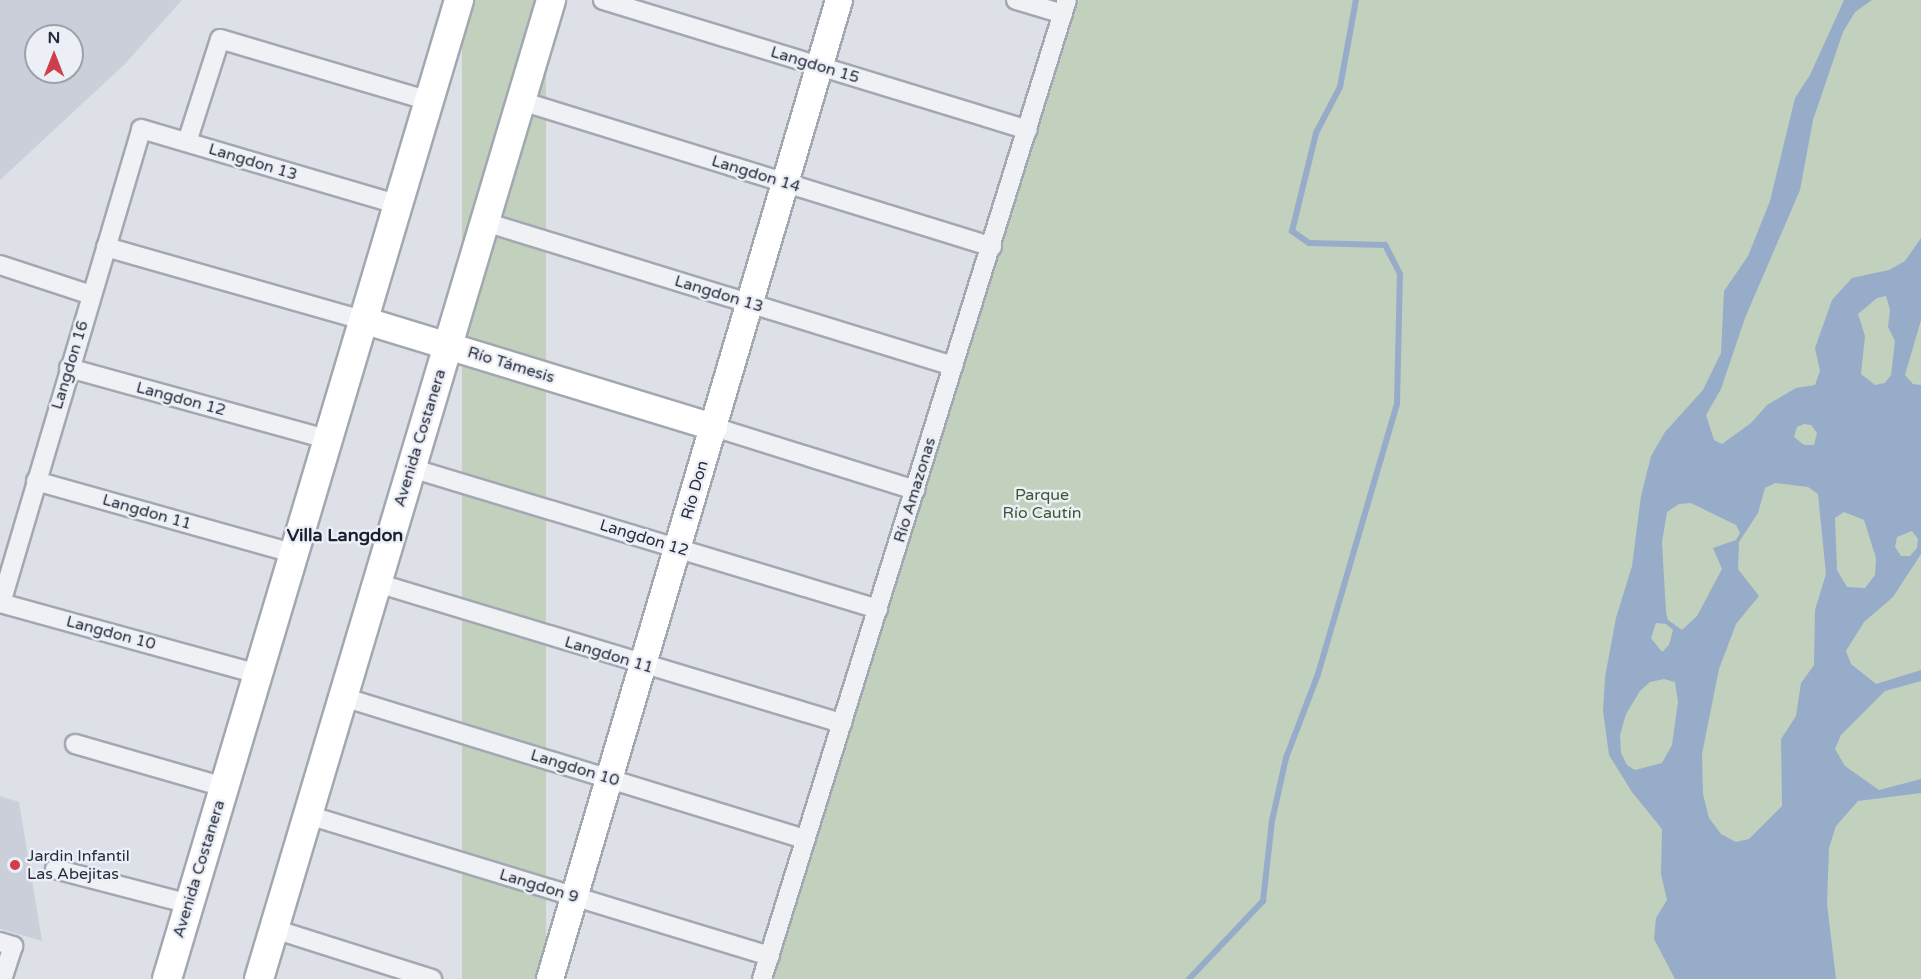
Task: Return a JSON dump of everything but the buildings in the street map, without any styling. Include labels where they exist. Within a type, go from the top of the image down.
[{"type":"main road","name":"Avenida Costanera","points":[[167,979],[459,0]]},
{"type":"main road","name":"Avenida Costanera","points":[[259,979],[551,0]]},
{"type":"street","name":"Langdon 15","points":[[603,0],[1028,130]]},
{"type":"street","name":"Río Don","points":[[550,979],[838,0]]},
{"type":"street","points":[[1016,0],[1065,7]]},
{"type":"street","name":"Río Amazonas","points":[[762,979],[1065,7]]},
{"type":"street","points":[[187,142],[220,39],[429,101]]},
{"type":"street","name":"Langdon 14","points":[[521,101],[992,247]]},
{"type":"street","name":"Langdon 13","points":[[141,129],[399,205]]},
{"type":"street","name":"Langdon 16","points":[[1,603],[141,129]]},
{"type":"street","name":"Langdon 13","points":[[485,222],[953,366]]},
{"type":"street","name":"Río Támesis","points":[[106,247],[363,320],[915,490]]},
{"type":"street","points":[[0,265],[91,295]]},
{"type":"street","name":"Langdon 12","points":[[69,368],[327,439]]},
{"type":"street","name":"Langdon 12","points":[[411,468],[878,609]]},
{"type":"street","name":"Langdon 11","points":[[36,481],[293,553]]},
{"type":"street","name":"Langdon 11","points":[[377,583],[643,666],[842,723]]},
{"type":"street","name":"Langdon 10","points":[[1,603],[257,674]]},
{"type":"street","name":"Langdon 10","points":[[343,697],[806,839]]},
{"type":"street","points":[[75,744],[224,787]]},
{"type":"street","name":"Langdon 9","points":[[308,815],[770,956]]},
{"type":"street","points":[[56,869],[189,904]]},
{"type":"street","points":[[274,929],[432,979]]},
{"type":"street","points":[[2,979],[7,944]]},
{"type":"shaded area","points":[[0,0],[182,0],[125,64],[0,180]]},
{"type":"shaded area","name":"Jardin Infantil Las Abejitas","points":[[0,796],[19,802],[42,941],[0,929]]},
{"type":"green space","points":[[462,0],[546,0],[546,979],[462,979]]},
{"type":"green space","name":"Parque Río Cautín","points":[[1079,0],[1921,0],[1921,979],[773,979]]},
{"type":"water","points":[[1844,0],[1872,0],[1855,12],[1843,32],[1813,120],[1800,190],[1745,318],[1721,389],[1706,415],[1714,440],[1722,444],[1751,423],[1767,405],[1796,388],[1815,385],[1820,371],[1815,348],[1832,300],[1852,278],[1889,270],[1905,261],[1921,238],[1921,320],[1905,375],[1913,384],[1921,385],[1921,554],[1893,597],[1864,622],[1846,651],[1851,664],[1876,684],[1921,670],[1921,681],[1885,691],[1841,735],[1835,749],[1845,766],[1879,790],[1921,779],[1921,793],[1858,801],[1836,826],[1829,848],[1827,904],[1836,979],[1675,979],[1654,939],[1656,918],[1667,900],[1661,874],[1662,829],[1632,792],[1609,755],[1603,711],[1605,677],[1616,618],[1632,566],[1641,496],[1651,456],[1665,432],[1703,390],[1721,353],[1724,291],[1748,256],[1770,201],[1795,98],[1810,75]],"holes":[[[1886,296],[1890,310],[1888,327],[1895,341],[1891,375],[1885,383],[1875,385],[1861,374],[1865,336],[1858,314],[1877,298]],[[1804,424],[1811,425],[1817,433],[1814,445],[1804,445],[1794,437],[1797,427]],[[1775,483],[1808,487],[1818,494],[1826,574],[1815,610],[1814,665],[1801,683],[1796,716],[1781,739],[1782,806],[1749,839],[1736,842],[1721,834],[1709,818],[1703,794],[1702,754],[1719,669],[1736,624],[1759,596],[1738,569],[1739,542],[1758,513],[1765,488]],[[1691,503],[1736,525],[1740,533],[1736,540],[1713,548],[1722,569],[1697,616],[1682,630],[1668,620],[1666,612],[1662,542],[1667,512],[1679,504]],[[1844,512],[1864,520],[1876,558],[1875,575],[1865,588],[1847,587],[1837,570],[1835,518]],[[1912,531],[1918,539],[1917,548],[1910,556],[1901,556],[1895,547],[1897,537]],[[1656,623],[1666,624],[1673,630],[1669,645],[1662,652],[1651,638]],[[1664,679],[1675,682],[1678,702],[1672,745],[1662,763],[1635,770],[1627,765],[1621,753],[1620,735],[1626,714],[1640,691],[1650,682]]]},
{"type":"waterway","points":[[1189,979],[1263,901],[1272,821],[1286,758],[1318,674],[1397,404],[1400,274],[1385,245],[1309,243],[1292,231],[1316,133],[1340,87],[1356,0]]},
{"type":"place","name":"Jardin Infantil Las Abejitas","points":[[15,865]]},
{"type":"district","name":"Villa Langdon","points":[[345,535]]}]
